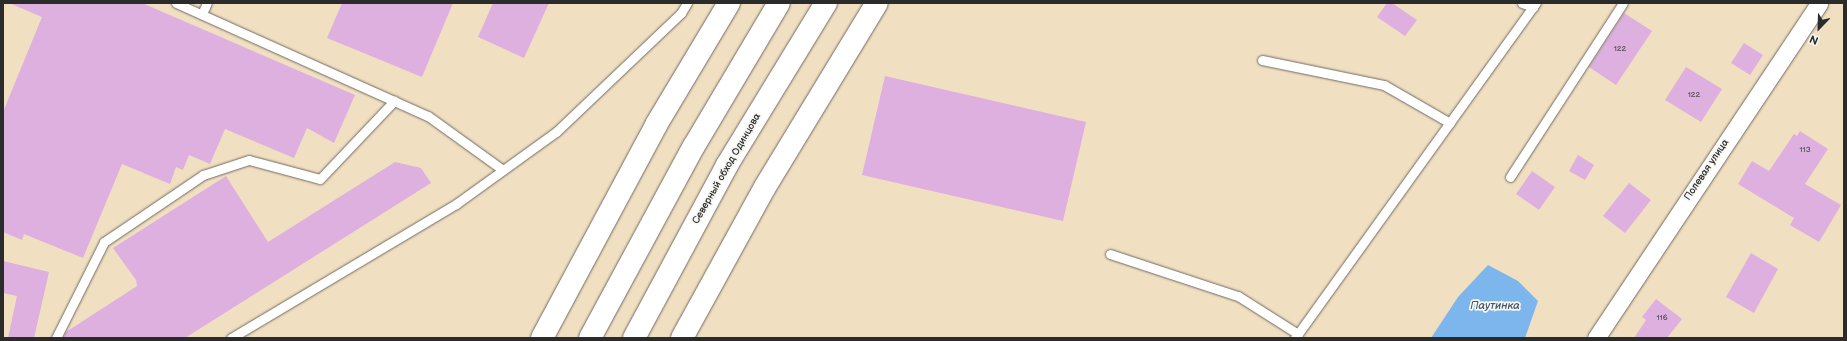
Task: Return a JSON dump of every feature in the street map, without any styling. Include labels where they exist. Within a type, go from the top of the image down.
[{"type":"main road","points":[[542,338],[583,258],[690,68],[729,3]]},
{"type":"main road","points":[[590,338],[694,146],[779,3]]},
{"type":"main road","name":"Северный обход Одинцова","points":[[634,338],[727,166],[826,3]]},
{"type":"main road","points":[[682,338],[765,187],[840,60],[877,3]]},
{"type":"street","name":"Полевая улица","points":[[1596,338],[1819,3]]},
{"type":"lane","points":[[176,3],[428,116],[503,170]]},
{"type":"lane","points":[[202,14],[207,3]]},
{"type":"lane","points":[[231,338],[456,204],[556,132],[681,13],[688,3]]},
{"type":"lane","points":[[1110,254],[1238,296],[1296,336],[1535,5],[1522,3]]},
{"type":"lane","points":[[1510,177],[1623,3]]},
{"type":"lane","points":[[1262,60],[1384,85],[1450,123]]},
{"type":"lane","points":[[56,338],[104,242],[203,175],[249,160],[320,179],[394,101]]},
{"type":"water","name":"Паутинка","points":[[1488,265],[1518,281],[1538,301],[1525,338],[1431,338],[1458,297]]},
{"type":"building","points":[[9,3],[142,3],[355,95],[334,143],[307,128],[294,158],[225,129],[210,164],[189,155],[183,170],[176,167],[170,184],[122,164],[83,258],[24,234],[22,240],[3,232],[3,112],[42,17]]},
{"type":"building","points":[[342,3],[453,3],[422,77],[327,38]]},
{"type":"building","points":[[493,3],[549,3],[524,58],[478,37]]},
{"type":"building","points":[[1387,3],[1392,3],[1417,20],[1405,36],[1377,17]]},
{"type":"building","points":[[1624,13],[1652,31],[1616,85],[1589,67]]},
{"type":"building","points":[[1744,43],[1763,55],[1750,75],[1731,63]]},
{"type":"building","points":[[1686,67],[1722,89],[1701,122],[1665,100]]},
{"type":"building","points":[[885,76],[1086,122],[1063,221],[862,175]]},
{"type":"building","points":[[1800,131],[1828,149],[1805,184],[1841,205],[1819,242],[1790,225],[1794,218],[1738,184],[1752,161],[1769,171],[1794,134],[1797,136]]},
{"type":"building","points":[[1578,155],[1594,165],[1585,180],[1569,171]]},
{"type":"building","points":[[395,162],[421,168],[431,183],[185,338],[63,338],[66,332],[137,286],[136,280],[113,248],[226,176],[268,242]]},
{"type":"building","points":[[1532,171],[1555,187],[1539,210],[1516,194]]},
{"type":"building","points":[[1629,183],[1651,200],[1625,233],[1603,216]]},
{"type":"building","points":[[1751,253],[1778,269],[1754,313],[1726,297]]},
{"type":"building","points":[[3,261],[49,272],[34,338],[8,338],[17,296],[3,293]]},
{"type":"building","points":[[1656,299],[1682,319],[1667,338],[1634,338],[1646,320],[1642,317]]}]
